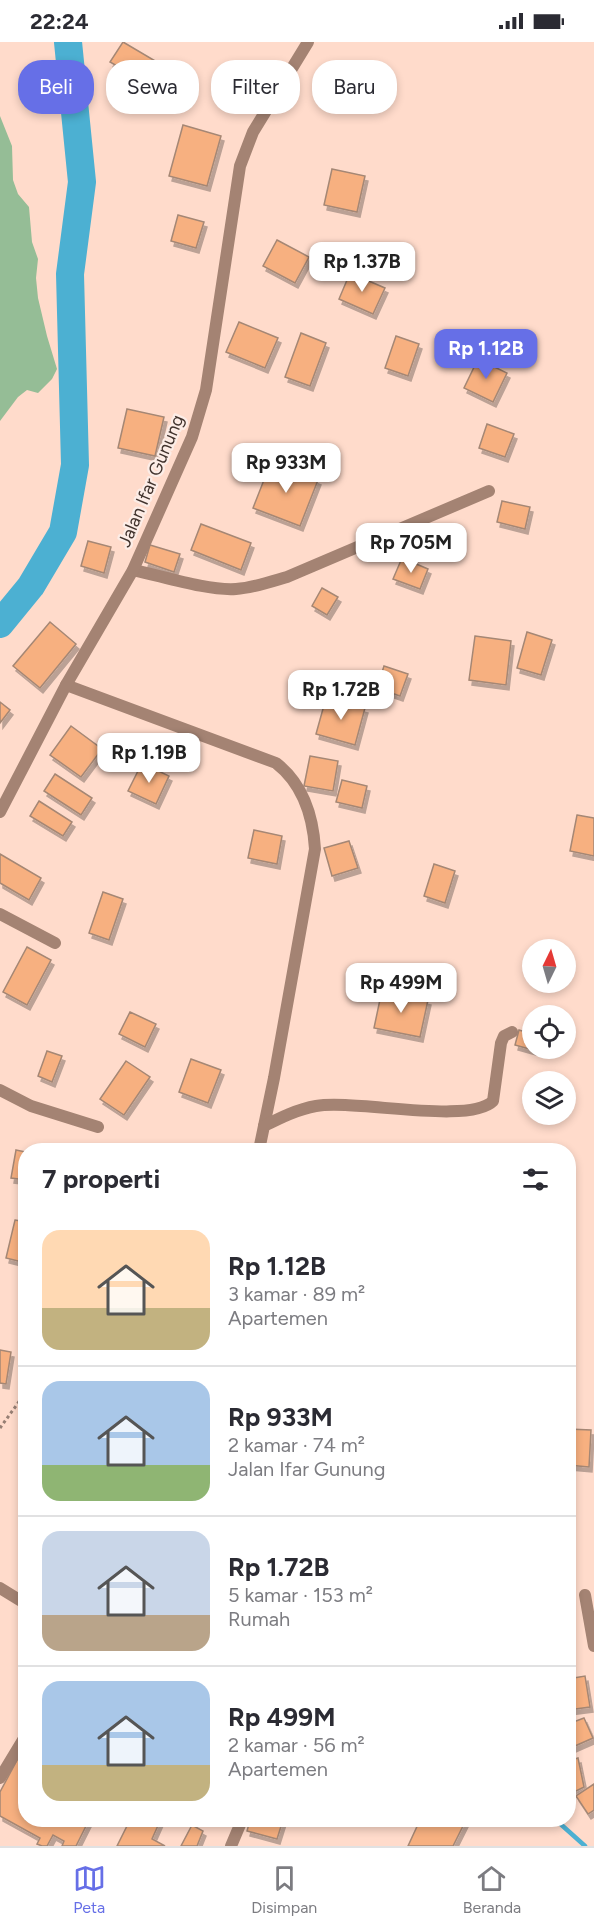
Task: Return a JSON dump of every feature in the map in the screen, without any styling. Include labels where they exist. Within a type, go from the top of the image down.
[{"type":"street","name":"Jalan Ifar Gunung","points":[[0,812],[66,685],[133,570],[192,437],[206,390],[240,166],[253,132],[308,42]]},
{"type":"street","points":[[133,570],[216,588],[252,587],[287,577],[489,492]]},
{"type":"street","points":[[66,685],[276,763],[288,772],[303,795],[314,827],[315,849],[260,1143]]},
{"type":"street","points":[[0,914],[55,942]]},
{"type":"street","points":[[264,1126],[315,1106],[339,1105],[449,1112],[489,1105],[493,1101],[501,1043],[504,1036],[512,1032]]},
{"type":"street","points":[[0,1090],[31,1106],[98,1127]]},
{"type":"street","points":[[0,1588],[18,1599]]},
{"type":"street","points":[[585,1594],[594,1646]]},
{"type":"street","points":[[0,1778],[18,1748]]},
{"type":"street","points":[[231,1846],[239,1827]]},
{"type":"path","points":[[0,1428],[18,1403]]},
{"type":"green space","points":[[0,116],[12,146],[13,180],[18,194],[29,207],[32,242],[38,259],[36,278],[38,298],[57,369],[52,379],[38,393],[27,390],[18,397],[0,421]]},
{"type":"building","points":[[123,42],[154,60],[111,60]]},
{"type":"building","points":[[183,125],[221,136],[207,186],[169,176]]},
{"type":"building","points":[[332,169],[365,176],[357,212],[324,205]]},
{"type":"building","points":[[178,215],[204,222],[196,248],[171,241]]},
{"type":"building","points":[[277,240],[309,257],[295,283],[263,266]]},
{"type":"building","points":[[350,273],[385,288],[373,314],[339,299]]},
{"type":"building","points":[[239,322],[278,338],[265,368],[226,352]]},
{"type":"building","points":[[301,333],[326,343],[310,386],[285,377]]},
{"type":"building","points":[[396,336],[419,344],[408,376],[385,368]]},
{"type":"building","points":[[478,359],[507,373],[493,402],[464,388]]},
{"type":"building","points":[[127,409],[164,417],[155,456],[118,448]]},
{"type":"building","points":[[487,424],[514,434],[505,457],[479,448]]},
{"type":"building","points":[[271,462],[318,480],[300,526],[253,508]]},
{"type":"building","points":[[502,501],[530,507],[525,529],[497,522]]},
{"type":"building","points":[[201,524],[251,543],[241,570],[191,550]]},
{"type":"building","points":[[88,541],[111,547],[104,573],[81,566]]},
{"type":"building","points":[[150,545],[180,554],[174,572],[145,562]]},
{"type":"building","points":[[402,558],[428,569],[420,589],[393,579]]},
{"type":"building","points":[[322,588],[338,597],[327,615],[312,606]]},
{"type":"building","points":[[50,622],[76,644],[40,688],[13,666]]},
{"type":"building","points":[[527,632],[552,640],[541,675],[517,668]]},
{"type":"building","points":[[475,636],[511,641],[506,685],[469,680]]},
{"type":"building","points":[[384,666],[408,674],[400,696],[377,688]]},
{"type":"building","points":[[326,698],[365,708],[355,745],[316,734]]},
{"type":"building","points":[[0,702],[10,710],[0,723]]},
{"type":"building","points":[[71,726],[102,749],[81,777],[50,755]]},
{"type":"building","points":[[310,756],[338,761],[333,791],[304,786]]},
{"type":"building","points":[[142,763],[169,776],[156,804],[128,791]]},
{"type":"building","points":[[55,774],[92,798],[81,815],[44,791]]},
{"type":"building","points":[[342,780],[367,786],[362,808],[336,802]]},
{"type":"building","points":[[39,801],[72,822],[63,836],[30,816]]},
{"type":"building","points":[[577,815],[594,818],[594,856],[570,851]]},
{"type":"building","points":[[254,830],[282,836],[277,864],[248,858]]},
{"type":"building","points":[[349,841],[358,868],[332,876],[324,848]]},
{"type":"building","points":[[0,854],[41,878],[29,900],[0,883]]},
{"type":"building","points":[[434,864],[455,871],[445,903],[424,896]]},
{"type":"building","points":[[103,892],[123,899],[109,940],[89,933]]},
{"type":"building","points":[[27,947],[51,960],[27,1005],[3,992]]},
{"type":"building","points":[[382,990],[428,1000],[420,1037],[374,1028]]},
{"type":"building","points":[[130,1012],[156,1024],[145,1047],[119,1034]]},
{"type":"building","points":[[519,1030],[522,1031],[522,1047],[515,1045]]},
{"type":"building","points":[[47,1051],[62,1056],[52,1082],[38,1076]]},
{"type":"building","points":[[191,1059],[221,1070],[208,1103],[179,1092]]},
{"type":"building","points":[[126,1061],[150,1077],[124,1115],[100,1099]]},
{"type":"building","points":[[16,1150],[18,1150],[18,1179],[11,1178]]},
{"type":"building","points":[[15,1220],[18,1221],[18,1261],[6,1258]]},
{"type":"building","points":[[0,1350],[11,1352],[6,1384],[0,1383]]},
{"type":"building","points":[[576,1429],[591,1430],[589,1467],[576,1466]]},
{"type":"building","points":[[585,1676],[590,1707],[576,1709],[576,1678]]},
{"type":"building","points":[[584,1718],[593,1738],[576,1745],[576,1721]]},
{"type":"building","points":[[18,1758],[18,1826],[0,1816],[0,1792]]},
{"type":"building","points":[[578,1758],[584,1787],[576,1791],[576,1759]]},
{"type":"building","points":[[594,1784],[594,1810],[588,1814],[576,1796]]},
{"type":"building","points":[[20,1827],[86,1827],[76,1846],[62,1846],[64,1841],[53,1835],[47,1846],[42,1846],[37,1844],[40,1838]]},
{"type":"building","points":[[126,1827],[157,1827],[152,1839],[165,1846],[117,1846]]},
{"type":"building","points":[[191,1827],[203,1831],[197,1846],[181,1846]]},
{"type":"building","points":[[248,1827],[281,1827],[277,1839],[247,1831]]},
{"type":"building","points":[[417,1827],[462,1827],[453,1846],[408,1846]]},
{"type":"waterway","points":[[0,624],[31,586],[63,532],[75,465],[70,274],[82,182],[68,42]]},
{"type":"waterway","points":[[564,1827],[585,1846]]}]
